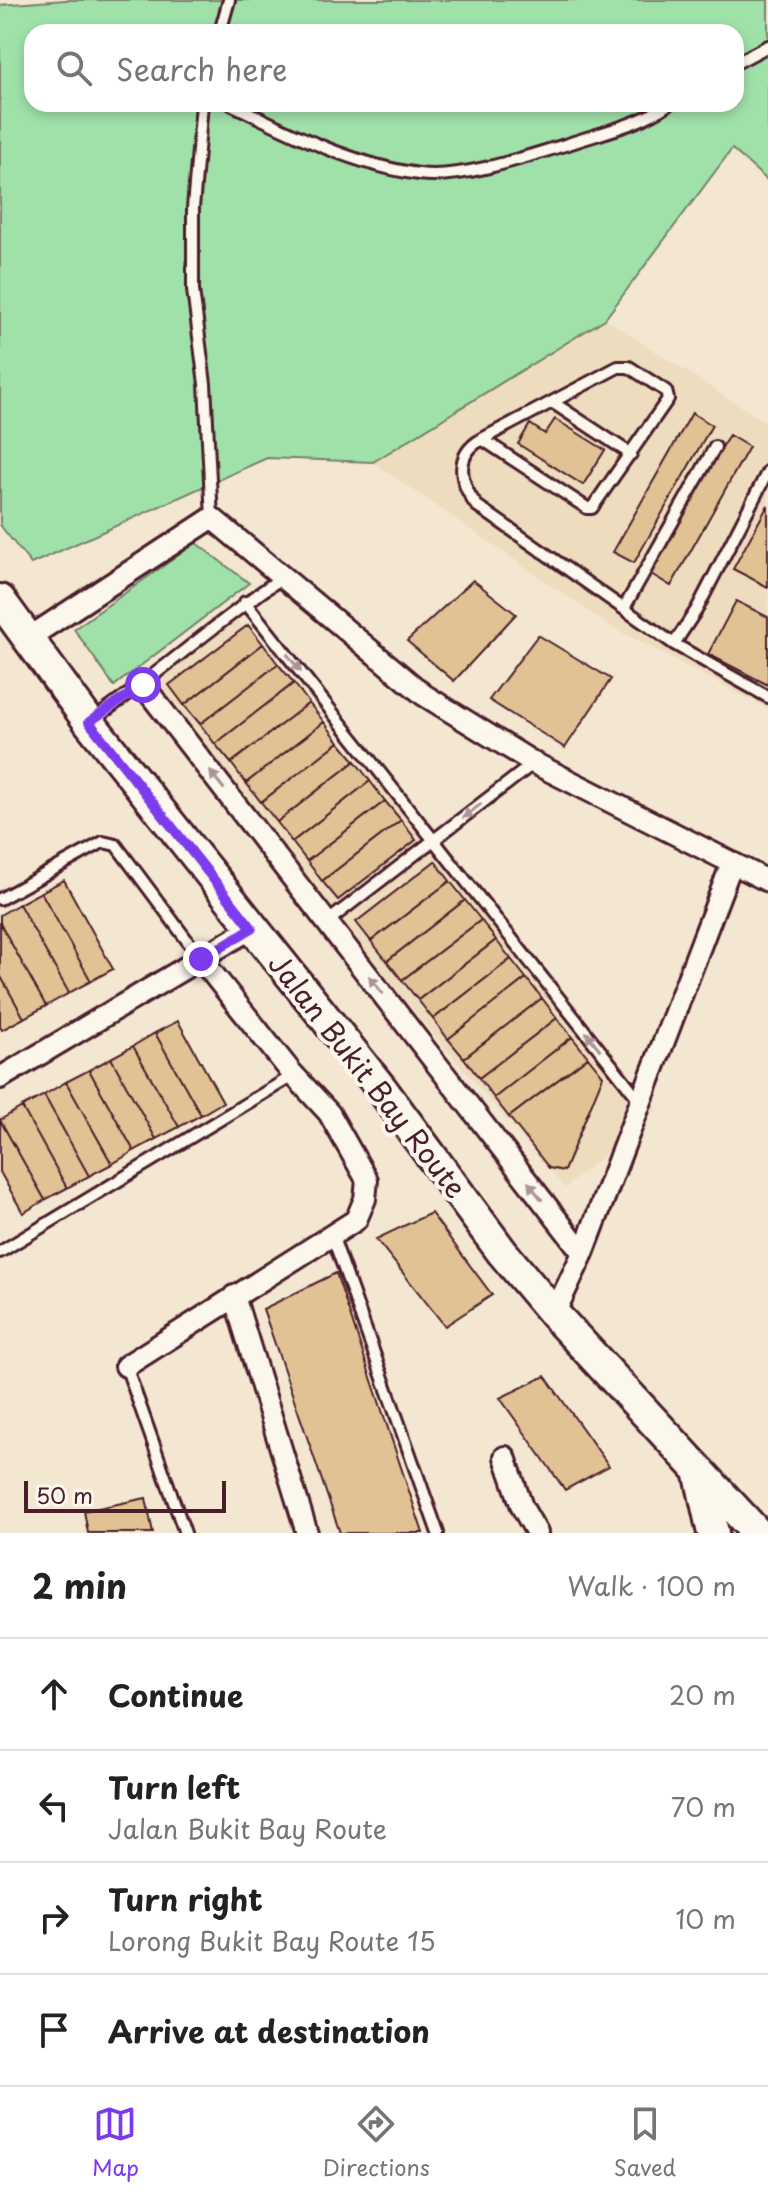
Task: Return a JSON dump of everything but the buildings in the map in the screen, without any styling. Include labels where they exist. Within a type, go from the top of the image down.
[{"type":"street","points":[[27,639],[212,518],[424,695],[534,763],[768,881]]},
{"type":"street","name":"Jalan Bukit Bay Route","points":[[0,600],[89,722],[381,1088],[502,1252],[554,1314],[757,1533]]},
{"type":"street","points":[[143,685],[583,1253]]},
{"type":"street","points":[[554,1314],[583,1253],[732,863]]},
{"type":"street","points":[[0,1078],[252,928]]},
{"type":"street","points":[[126,1366],[356,1220],[365,1199],[367,1180],[329,1113],[294,1075],[201,959]]},
{"type":"street","points":[[234,1296],[307,1533]]},
{"type":"street","points":[[505,1457],[522,1507],[537,1533]]},
{"type":"street","points":[[700,1473],[713,1533]]},
{"type":"lane","points":[[222,24],[229,0]]},
{"type":"lane","points":[[744,59],[768,46]]},
{"type":"lane","points":[[201,112],[193,208],[193,290],[205,384],[212,518]]},
{"type":"lane","points":[[249,112],[358,159],[422,175],[481,169],[649,118],[658,112]]},
{"type":"lane","points":[[482,439],[587,508],[598,505],[668,399],[666,391],[623,366],[552,402],[482,439],[470,446],[462,460],[465,490],[476,505],[674,644],[768,697]]},
{"type":"lane","points":[[552,402],[631,454]]},
{"type":"lane","points":[[624,608],[715,447]]},
{"type":"lane","points":[[674,644],[697,609],[768,471]]},
{"type":"lane","points":[[89,722],[143,685],[245,602],[283,577]]},
{"type":"lane","points":[[245,602],[641,1103]]},
{"type":"lane","points":[[327,922],[534,763]]},
{"type":"lane","points":[[0,899],[103,842],[109,842],[116,845],[201,959]]},
{"type":"lane","points":[[0,1252],[294,1075]]},
{"type":"lane","points":[[332,1235],[438,1533]]},
{"type":"lane","points":[[126,1366],[185,1533]]},
{"type":"shaded area","points":[[605,319],[768,424],[768,709],[610,626],[373,462]]},
{"type":"shaded area","points":[[232,614],[657,1110],[565,1188],[140,692]]},
{"type":"green space","points":[[65,0],[768,0],[768,181],[732,149],[605,319],[373,462],[267,458],[31,564],[0,525],[0,5]]},
{"type":"green space","points":[[196,543],[249,583],[114,686],[74,629]]},
{"type":"route","points":[[143,685],[89,722],[252,928],[201,959]]}]
